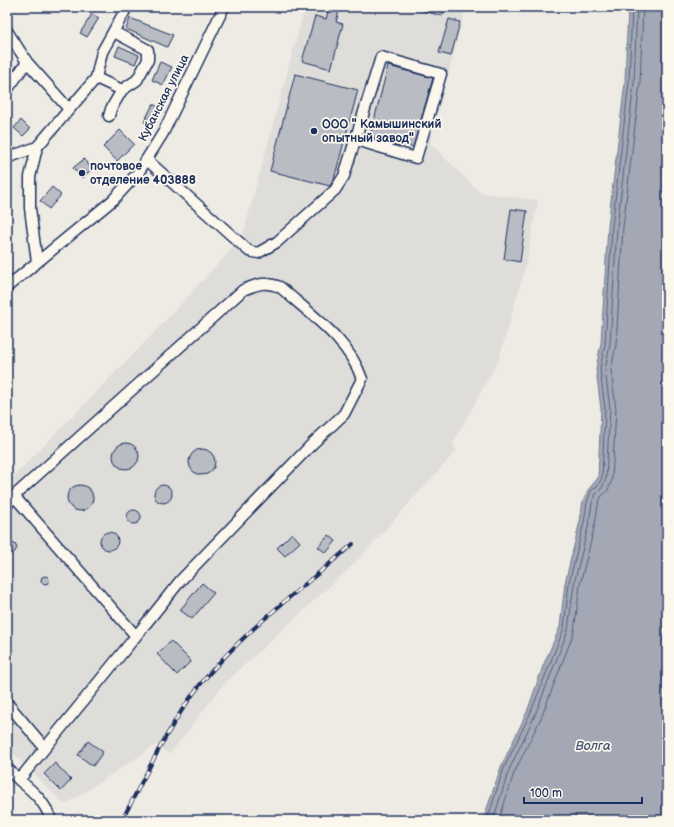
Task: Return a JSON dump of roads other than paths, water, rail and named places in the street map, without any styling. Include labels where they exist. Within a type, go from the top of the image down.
[{"type":"street","points":[[7,158],[36,147],[68,108],[96,78],[102,52],[127,7]]},
{"type":"street","name":"Кубанская улица","points":[[7,287],[128,186],[147,160],[163,133],[224,7]]},
{"type":"street","points":[[7,31],[27,62],[68,108]]},
{"type":"street","points":[[109,116],[111,109],[122,90],[137,80],[148,60],[148,50],[114,32]]},
{"type":"street","points":[[147,160],[249,251],[258,253],[277,242],[335,190],[344,176],[381,57],[441,74],[416,158],[356,140]]},
{"type":"street","points":[[7,90],[27,62]]},
{"type":"street","points":[[96,78],[122,90]]},
{"type":"street","points":[[36,147],[30,185],[30,208],[37,262]]},
{"type":"street","points":[[7,505],[14,496],[243,290],[257,284],[268,283],[280,287],[340,342],[357,365],[362,379],[344,414],[313,443],[180,581],[19,780]]},
{"type":"street","points":[[14,496],[136,636]]},
{"type":"street","points":[[7,703],[45,748]]},
{"type":"street","points":[[7,768],[19,780],[33,790],[46,807],[51,820]]},
{"type":"water","name":"Волга","points":[[628,7],[667,7],[667,820],[483,820],[501,767],[527,712],[543,666],[560,627],[565,583],[580,521],[583,501],[588,490],[598,478],[601,409],[596,369],[601,343],[608,226],[625,82]]},
{"type":"railway","points":[[122,820],[167,734],[199,686],[216,666],[253,629],[353,544]]},
{"type":"place","name":"ООО \" Камышинский опытный завод\"","points":[[314,131]]},
{"type":"place","name":"почтовое отделение 403888","points":[[82,173]]}]
